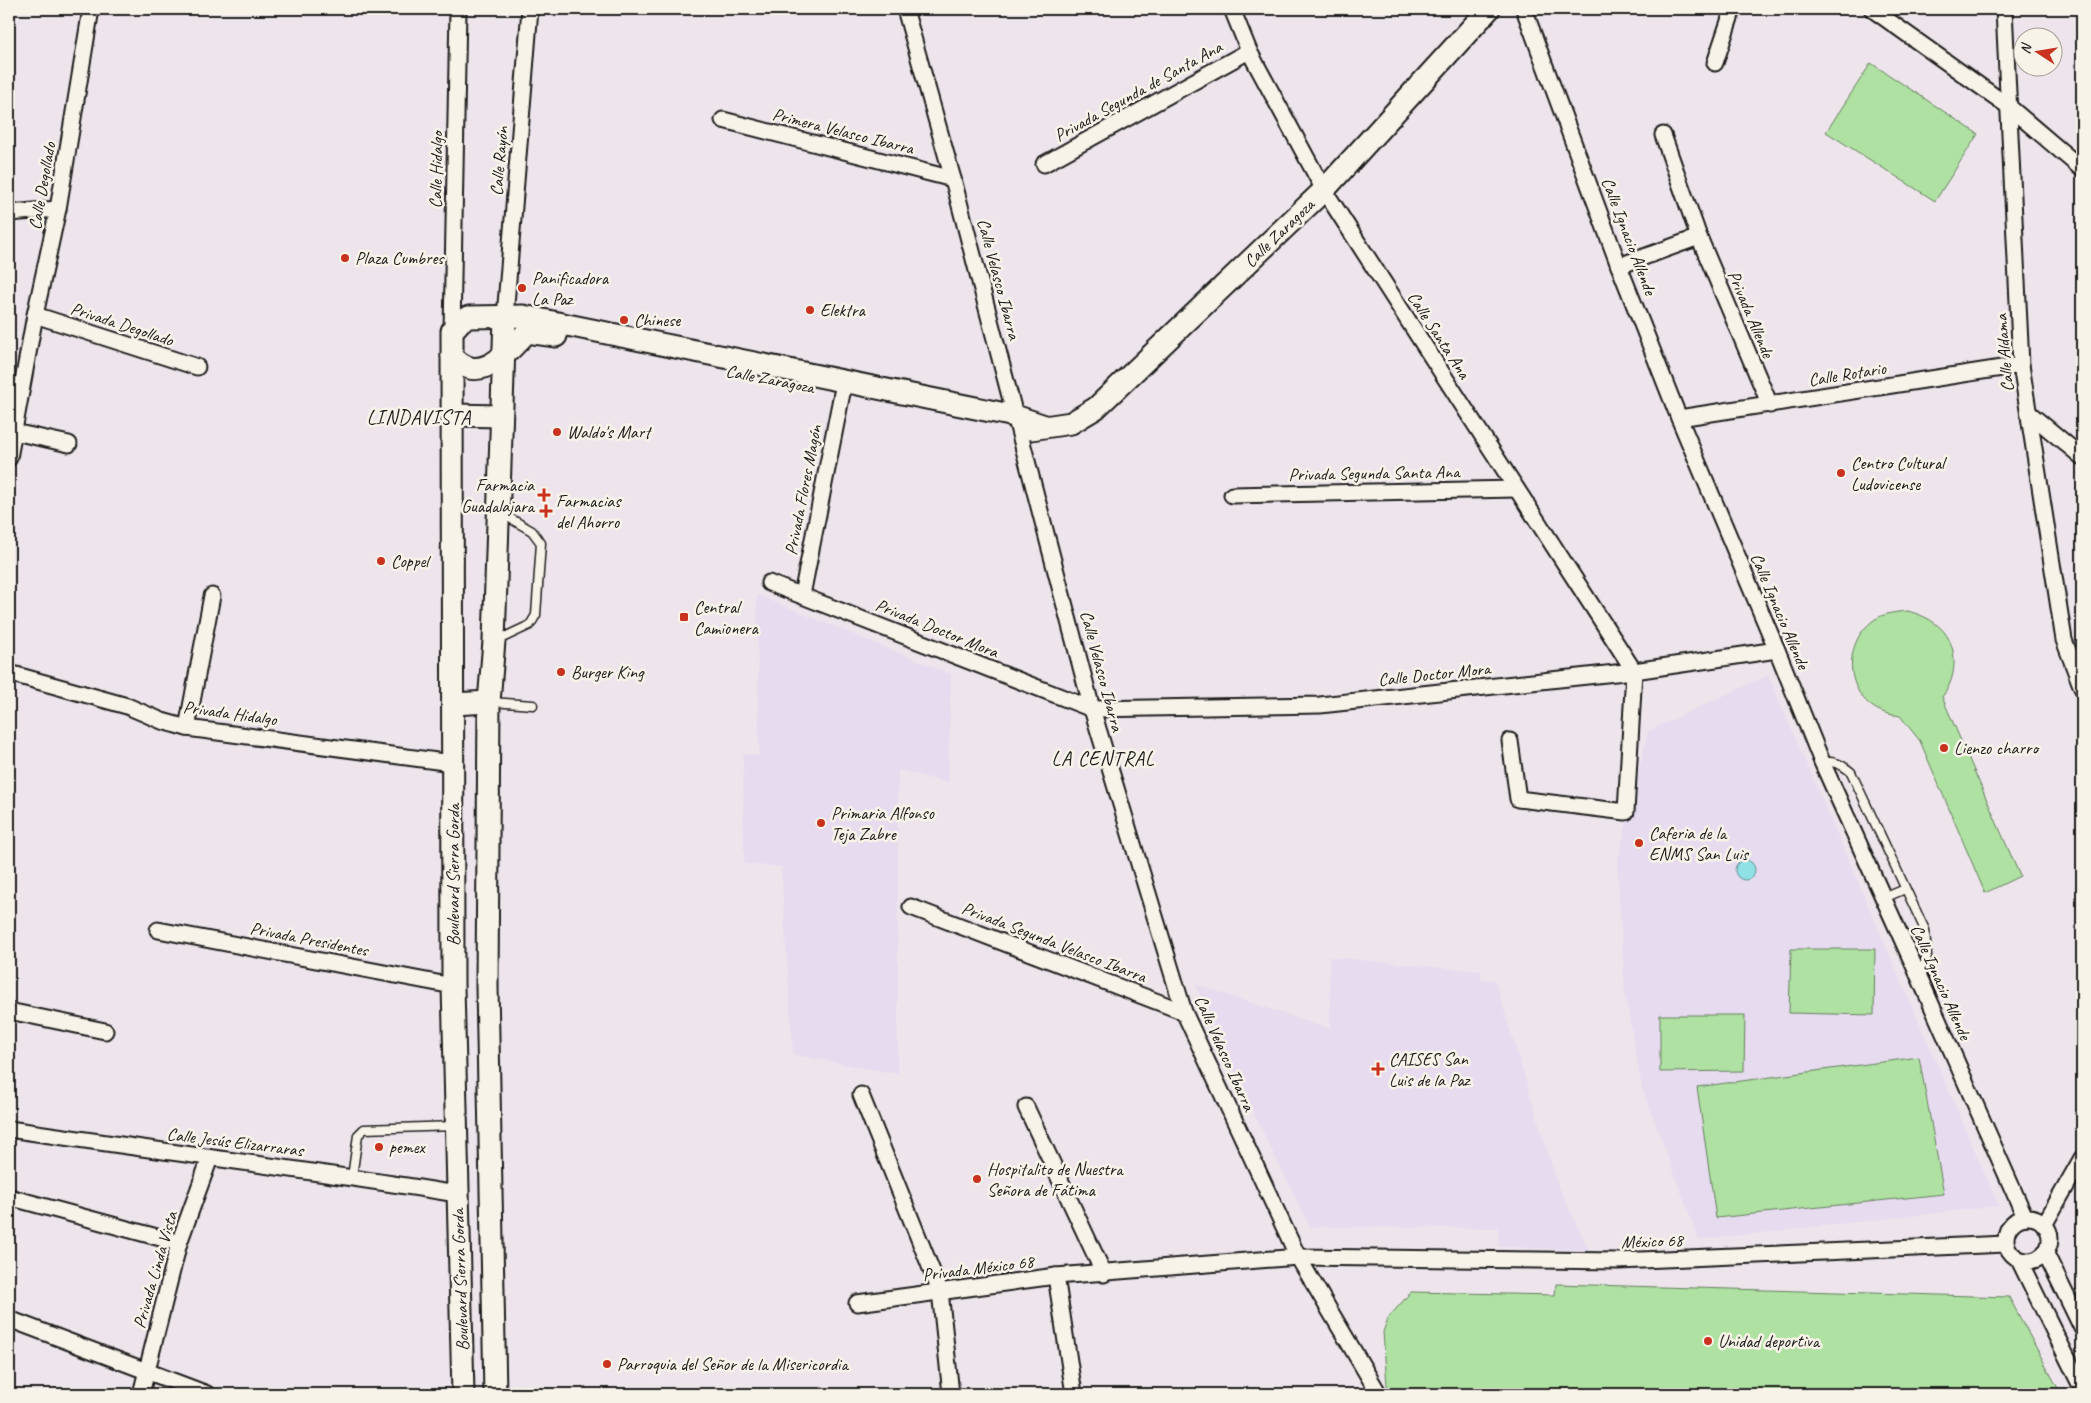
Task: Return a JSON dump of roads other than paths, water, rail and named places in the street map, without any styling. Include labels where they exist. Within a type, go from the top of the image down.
[{"type":"main road","name":"Calle Zaragoza","points":[[503,357],[527,332],[551,335],[842,393],[1017,424],[1045,426],[1071,423],[1096,408],[1324,190],[1489,9]]},
{"type":"main road","name":"Calle Zaragoza","points":[[505,317],[523,316],[1017,424]]},
{"type":"main road","points":[[452,331],[462,320],[469,318],[505,317]]},
{"type":"main road","name":"Boulevard Sierra Gorda","points":[[495,1394],[487,986],[489,702],[494,641],[500,416],[505,317]]},
{"type":"main road","name":"Boulevard Sierra Gorda","points":[[452,331],[453,986],[463,1394]]},
{"type":"main road","points":[[452,356],[459,364],[467,368],[476,369],[503,357]]},
{"type":"main road","points":[[453,415],[500,416]]},
{"type":"main road","points":[[453,704],[489,702]]},
{"type":"street","name":"Calle Degollado","points":[[9,458],[35,315],[58,209],[91,9]]},
{"type":"street","name":"Calle Hidalgo","points":[[452,331],[458,9]]},
{"type":"street","name":"Calle Rayón","points":[[505,317],[530,9]]},
{"type":"street","name":"Calle Velasco Ibarra","points":[[905,9],[954,179],[1092,709],[1184,1012],[1298,1257],[1379,1394]]},
{"type":"street","name":"Calle Santa Ana","points":[[1232,9],[1250,51],[1324,190],[1634,671]]},
{"type":"street","name":"Calle Ignacio Allende","points":[[1524,9],[1619,266],[1679,418],[1822,762],[2025,1217]]},
{"type":"street","points":[[1715,63],[1733,9]]},
{"type":"street","points":[[1872,9],[2008,106],[2082,169]]},
{"type":"street","name":"Calle Aldama","points":[[2004,9],[2021,365],[2064,640],[2082,688]]},
{"type":"street","name":"Privada Segunda de Santa Ana","points":[[1044,164],[1250,51]]},
{"type":"street","name":"Primera Velasco Ibarra","points":[[723,120],[954,179]]},
{"type":"street","name":"Privada Allende","points":[[1663,135],[1698,237],[1770,405]]},
{"type":"street","points":[[9,213],[58,209]]},
{"type":"street","points":[[1619,266],[1698,237]]},
{"type":"street","name":"Privada Degollado","points":[[35,315],[198,368]]},
{"type":"street","name":"Calle Rotario","points":[[1679,418],[2021,365]]},
{"type":"street","name":"Privada Flores Magón","points":[[802,595],[842,393]]},
{"type":"street","points":[[2029,413],[2082,457]]},
{"type":"street","points":[[14,432],[69,444]]},
{"type":"street","name":"Privada Segunda Santa Ana","points":[[1232,495],[1516,489]]},
{"type":"street","name":"Privada Doctor Mora","points":[[769,582],[1092,709]]},
{"type":"street","points":[[187,728],[212,596]]},
{"type":"street","points":[[2064,640],[2082,653]]},
{"type":"street","name":"Calle Doctor Mora","points":[[1092,709],[1320,705],[1634,671],[1777,650]]},
{"type":"street","points":[[1510,741],[1518,800],[1626,812],[1634,671]]},
{"type":"street","name":"Privada Hidalgo","points":[[9,673],[127,706],[187,728],[452,763]]},
{"type":"street","name":"Privada Segunda Velasco Ibarra","points":[[911,908],[1184,1012]]},
{"type":"street","name":"Privada Presidentes","points":[[158,930],[453,986]]},
{"type":"street","points":[[9,1011],[105,1031]]},
{"type":"street","points":[[861,1095],[940,1291],[951,1394]]},
{"type":"street","points":[[1026,1107],[1104,1274]]},
{"type":"street","name":"Calle Jesús Elizarraras","points":[[9,1129],[352,1177],[457,1194]]},
{"type":"street","name":"Privada Linda Vista","points":[[140,1394],[180,1243],[210,1158]]},
{"type":"street","points":[[2044,1224],[2082,1158]]},
{"type":"street","points":[[9,1197],[180,1243]]},
{"type":"street","points":[[2019,1260],[2034,1260],[2045,1252],[2049,1238],[2044,1224],[2038,1220],[2025,1217],[2012,1224],[2008,1230],[2006,1244],[2013,1256],[2019,1260],[2082,1388]]},
{"type":"street","name":"México 68","points":[[1298,1257],[1618,1261],[2006,1244]]},
{"type":"street","points":[[2045,1252],[2082,1328]]},
{"type":"street","name":"Privada México 68","points":[[857,1303],[1056,1276],[1104,1274],[1298,1257]]},
{"type":"street","points":[[1056,1276],[1074,1394]]},
{"type":"street","points":[[9,1319],[207,1394]]},
{"type":"lane","points":[[494,641],[530,625],[536,615],[541,543],[532,531],[498,511]]},
{"type":"lane","points":[[489,702],[534,705]]},
{"type":"lane","points":[[1822,762],[1833,761],[1842,764],[1850,772],[1925,930],[1927,956],[1920,980]]},
{"type":"lane","points":[[1884,898],[1904,889]]},
{"type":"lane","points":[[352,1177],[358,1135],[364,1129],[457,1126]]},
{"type":"water","points":[[1745,860],[1752,863],[1755,870],[1752,877],[1745,880],[1738,877],[1735,870],[1738,863]]},
{"type":"place","name":"Plaza Cumbres","points":[[345,258]]},
{"type":"place","name":"Panificadora La Paz","points":[[522,288]]},
{"type":"place","name":"Elektra","points":[[810,310]]},
{"type":"place","name":"Chinese","points":[[624,320]]},
{"type":"place","name":"Waldo's Mart","points":[[557,432]]},
{"type":"place","name":"Centro Cultural Ludovicense","points":[[1841,473]]},
{"type":"place","name":"Farmacia Guadalajara","points":[[544,495]]},
{"type":"place","name":"Farmacias del Ahorro","points":[[546,511]]},
{"type":"place","name":"Coppel","points":[[381,561]]},
{"type":"place","name":"Central Camionera","points":[[684,617]]},
{"type":"place","name":"Burger King","points":[[561,672]]},
{"type":"place","name":"Lienzo charro","points":[[1944,748]]},
{"type":"place","name":"Primaria Alfonso Teja Zabre","points":[[821,823]]},
{"type":"place","name":"Caferia de la ENMS San Luis","points":[[1639,843]]},
{"type":"place","name":"CAISES San Luis de la Paz","points":[[1378,1069]]},
{"type":"place","name":"pemex","points":[[379,1147]]},
{"type":"place","name":"Hospitalito de Nuestra Señora de Fátima","points":[[977,1179]]},
{"type":"place","name":"Unidad deportiva","points":[[1708,1341]]},
{"type":"place","name":"Parroquia del Señor de la Misericordia","points":[[607,1364]]},
{"type":"district","name":"LINDAVISTA","points":[[419,417]]},
{"type":"district","name":"LA CENTRAL","points":[[1103,758]]}]
